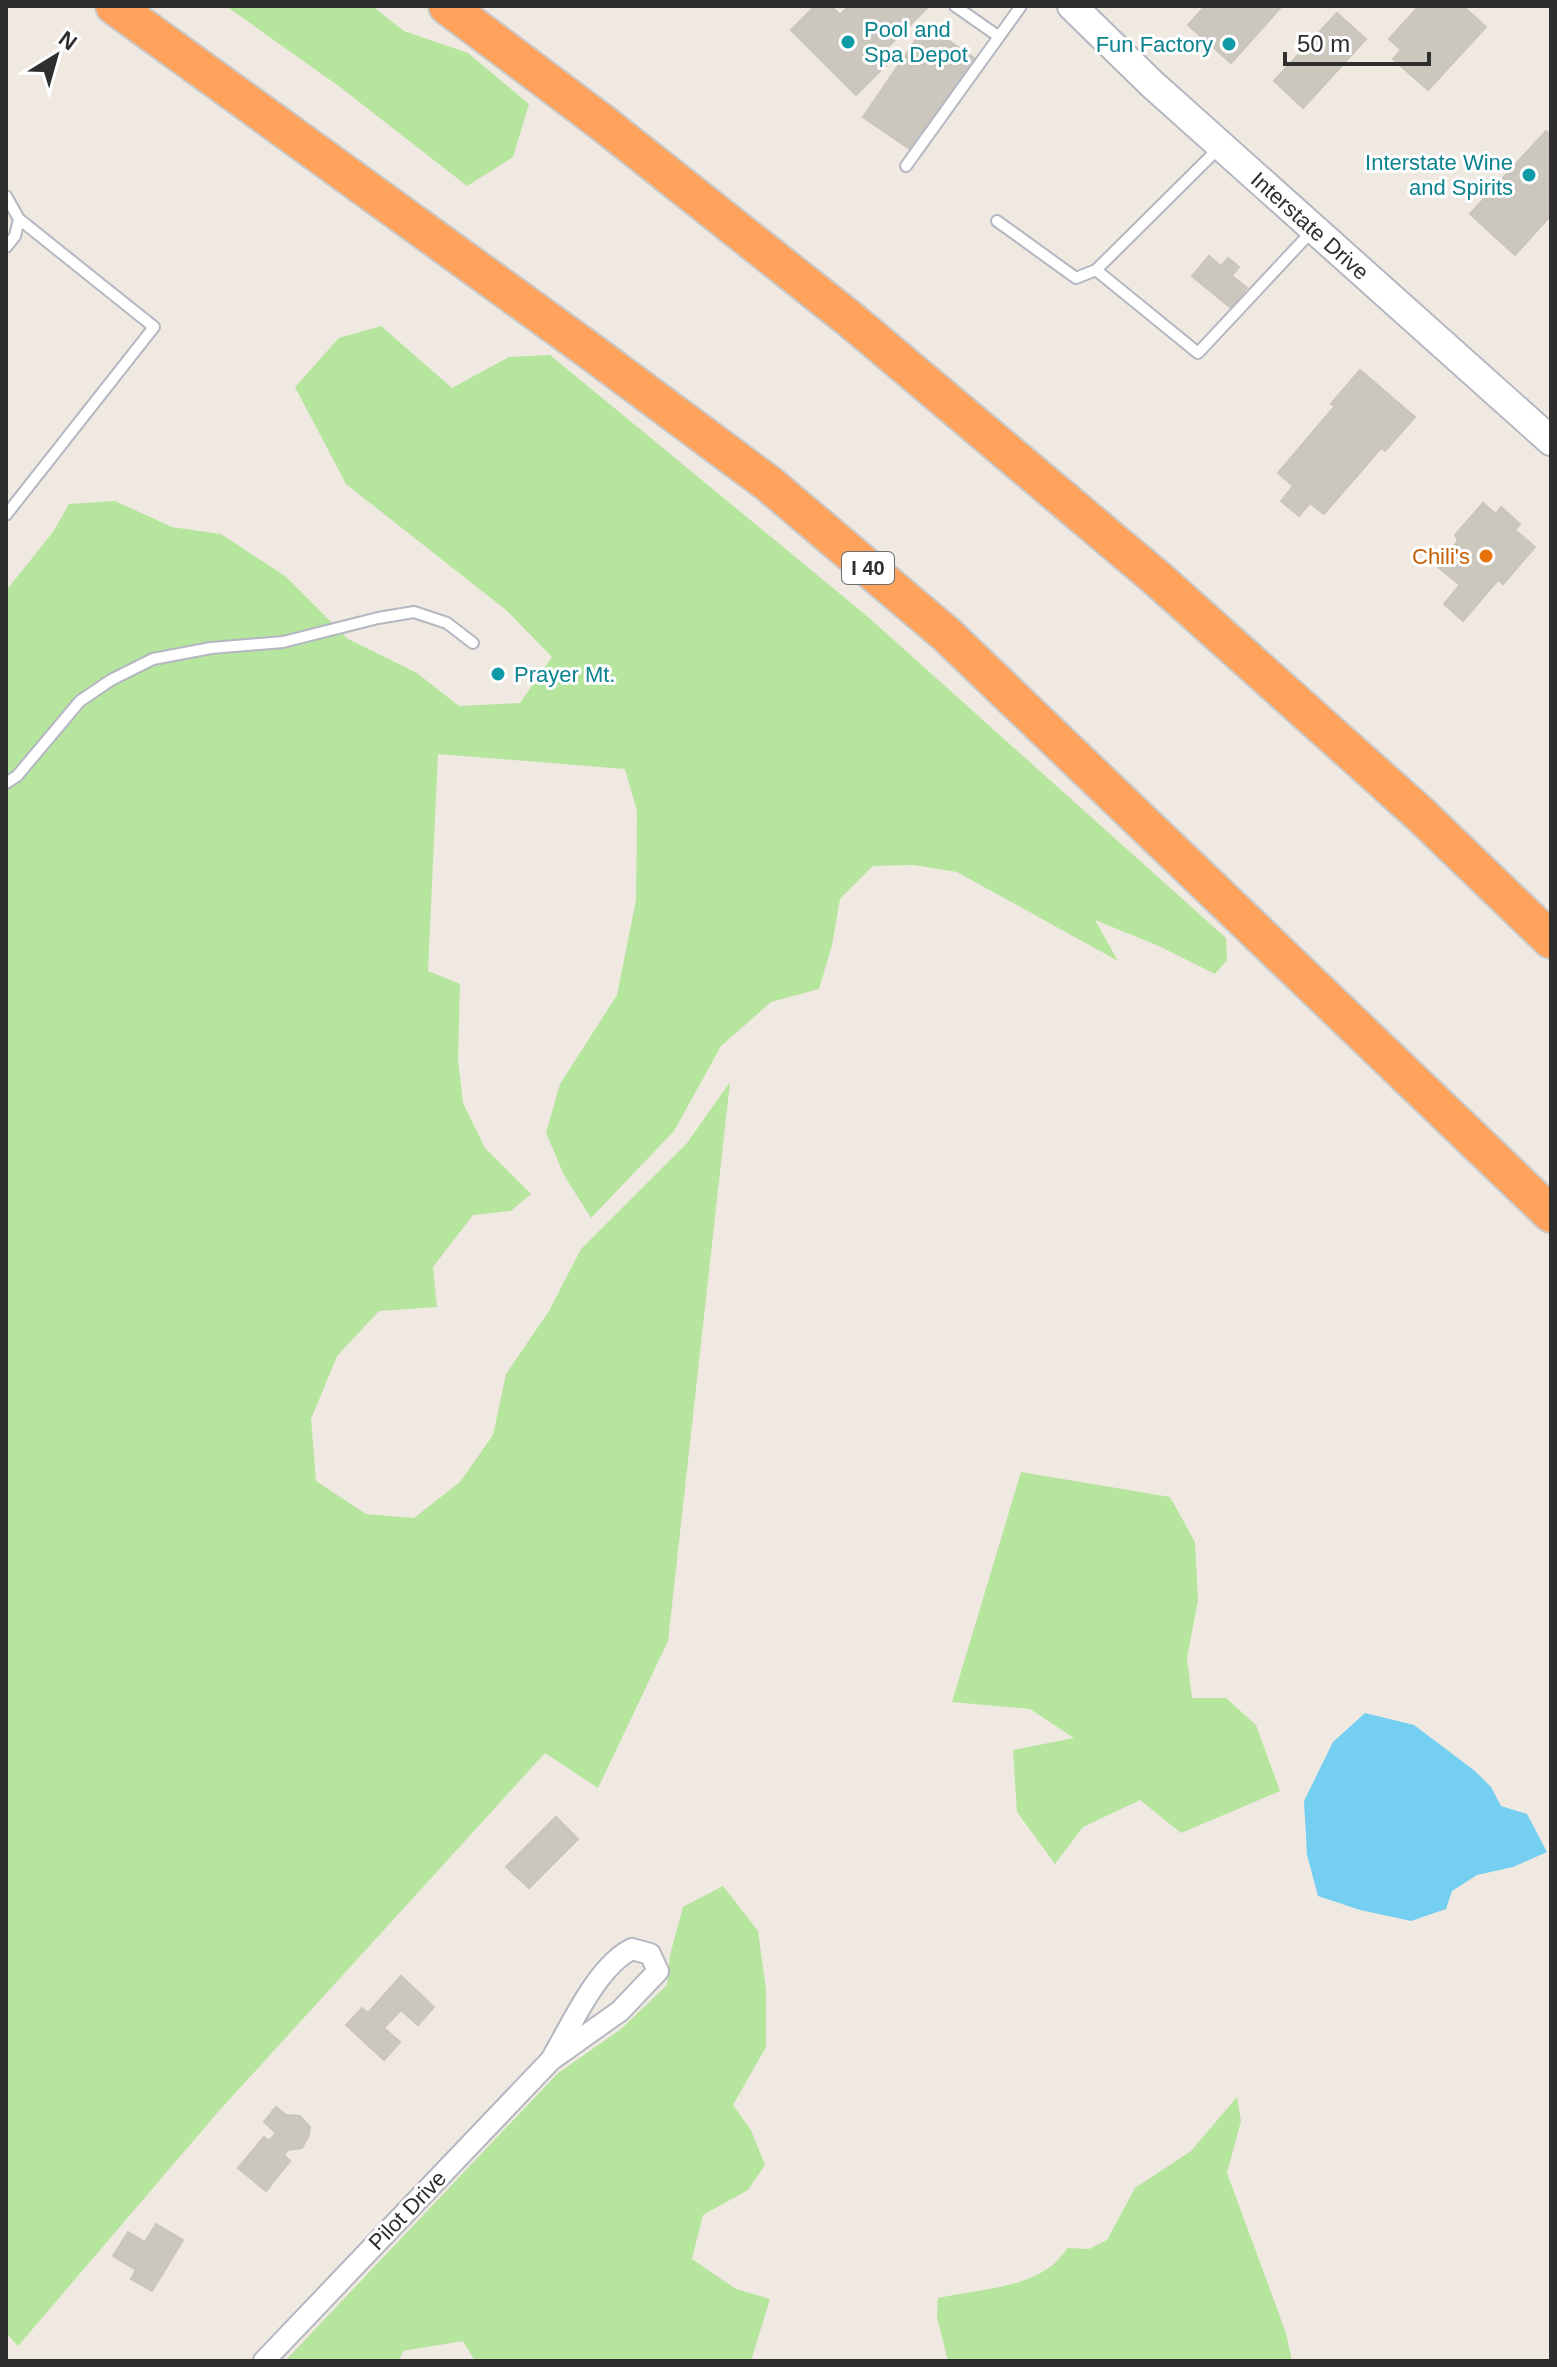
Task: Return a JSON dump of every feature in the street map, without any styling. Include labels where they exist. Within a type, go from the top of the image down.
[{"type":"highway","name":"I 40","points":[[114,6],[561,329],[769,484],[946,634],[1551,1214]]},
{"type":"highway","points":[[447,6],[604,124],[851,320],[1159,580],[1420,814],[1551,940]]},
{"type":"main road","name":"Interstate Drive","points":[[1072,6],[1152,84],[1551,441]]},
{"type":"street","name":"Pilot Drive","points":[[264,2361],[551,2060],[620,2011],[658,1971],[650,1954],[632,1949],[617,1956],[596,1984],[551,2060]]},
{"type":"lane","points":[[955,6],[998,36]]},
{"type":"lane","points":[[906,166],[1021,6]]},
{"type":"lane","points":[[997,221],[1076,278],[1096,270],[1221,146]]},
{"type":"lane","points":[[6,196],[19,219],[154,327],[6,515]]},
{"type":"lane","points":[[6,247],[15,236],[19,219]]},
{"type":"lane","points":[[1096,270],[1198,353],[1314,229]]},
{"type":"lane","points":[[6,783],[17,776],[80,701],[111,680],[153,659],[211,648],[283,642],[414,612],[447,623],[473,643]]},
{"type":"green space","points":[[226,6],[372,6],[404,31],[468,53],[529,104],[513,157],[467,186],[340,87]]},
{"type":"green space","points":[[381,326],[452,388],[509,357],[550,355],[867,616],[1226,938],[1227,960],[1215,974],[1159,946],[1095,920],[1118,961],[957,872],[914,865],[873,866],[840,899],[832,945],[819,989],[771,1002],[721,1046],[674,1131],[591,1218],[564,1175],[546,1133],[560,1084],[617,995],[636,900],[637,811],[625,769],[438,754],[428,971],[460,984],[458,1060],[463,1103],[485,1148],[531,1194],[511,1211],[473,1215],[433,1267],[437,1307],[379,1311],[337,1356],[311,1419],[316,1481],[366,1514],[414,1518],[460,1482],[493,1435],[506,1374],[549,1311],[581,1249],[687,1143],[730,1082],[668,1641],[598,1788],[545,1753],[218,2112],[18,2346],[6,2333],[6,588],[53,532],[69,504],[115,501],[172,527],[221,534],[285,576],[348,639],[417,673],[459,706],[520,703],[552,657],[506,610],[346,484],[295,387],[339,338]]},
{"type":"green space","points":[[1021,1472],[1170,1497],[1195,1542],[1198,1600],[1187,1658],[1192,1698],[1226,1698],[1256,1725],[1280,1791],[1181,1833],[1140,1800],[1083,1827],[1055,1864],[1017,1812],[1013,1750],[1074,1738],[1030,1709],[952,1702]]},
{"type":"green space","points":[[723,1886],[758,1931],[766,1990],[766,2047],[733,2105],[751,2130],[765,2165],[748,2190],[703,2215],[692,2259],[736,2289],[770,2299],[751,2361],[475,2361],[463,2341],[403,2351],[399,2361],[285,2361],[557,2074],[621,2029],[667,1985],[670,1955],[683,1907]]},
{"type":"green space","points":[[1237,2097],[1241,2121],[1227,2173],[1286,2333],[1292,2361],[948,2361],[937,2317],[938,2298],[1025,2280],[1050,2267],[1068,2248],[1089,2249],[1107,2240],[1135,2188],[1191,2151]]},
{"type":"water","points":[[1365,1713],[1414,1725],[1475,1771],[1491,1787],[1501,1806],[1527,1814],[1547,1852],[1513,1867],[1477,1875],[1452,1891],[1446,1909],[1411,1921],[1360,1910],[1318,1896],[1307,1855],[1304,1801],[1333,1742]]},
{"type":"building","name":"Pool and Spa Depot","points":[[815,6],[831,6],[840,15],[849,6],[928,7],[881,54],[889,62],[856,95],[791,30]]},
{"type":"building","name":"Fun Factory","points":[[1205,6],[1282,6],[1231,63],[1188,25]]},
{"type":"building","points":[[1419,6],[1463,6],[1486,27],[1428,90],[1393,59],[1401,50],[1389,39]]},
{"type":"building","points":[[1337,13],[1366,39],[1303,108],[1274,81]]},
{"type":"building","points":[[926,25],[977,60],[914,152],[863,117]]},
{"type":"building","name":"Interstate Wine and Spirits","points":[[1546,131],[1551,136],[1551,215],[1515,255],[1470,214]]},
{"type":"building","points":[[1209,256],[1221,266],[1228,258],[1239,267],[1232,276],[1247,288],[1231,308],[1192,276]]},
{"type":"building","points":[[1360,370],[1415,417],[1385,451],[1381,448],[1324,514],[1310,503],[1299,516],[1281,501],[1293,486],[1278,473],[1335,406],[1331,404]]},
{"type":"building","name":"Chili's","points":[[1483,503],[1496,514],[1501,507],[1520,524],[1515,530],[1535,547],[1503,584],[1498,580],[1463,621],[1444,604],[1460,585],[1437,566],[1458,541],[1455,535]]},
{"type":"building","points":[[556,1817],[578,1839],[529,1888],[506,1867]]},
{"type":"building","points":[[401,1976],[434,2007],[418,2025],[401,2010],[384,2028],[400,2042],[384,2060],[346,2025],[362,2008],[368,2013]]},
{"type":"building","points":[[276,2107],[286,2115],[300,2116],[310,2127],[302,2148],[288,2150],[284,2155],[290,2161],[266,2191],[238,2168],[264,2137],[269,2141],[276,2133],[264,2122]]},
{"type":"building","points":[[156,2224],[183,2240],[152,2291],[131,2279],[136,2270],[113,2256],[128,2232],[145,2242]]},
{"type":"place","name":"Pool and Spa Depot","points":[[848,42]]},
{"type":"place","name":"Fun Factory","points":[[1229,44]]},
{"type":"place","name":"Interstate Wine and Spirits","points":[[1529,175]]},
{"type":"place","name":"Chili's","points":[[1486,556]]},
{"type":"place","name":"Prayer Mt.","points":[[498,674]]}]
